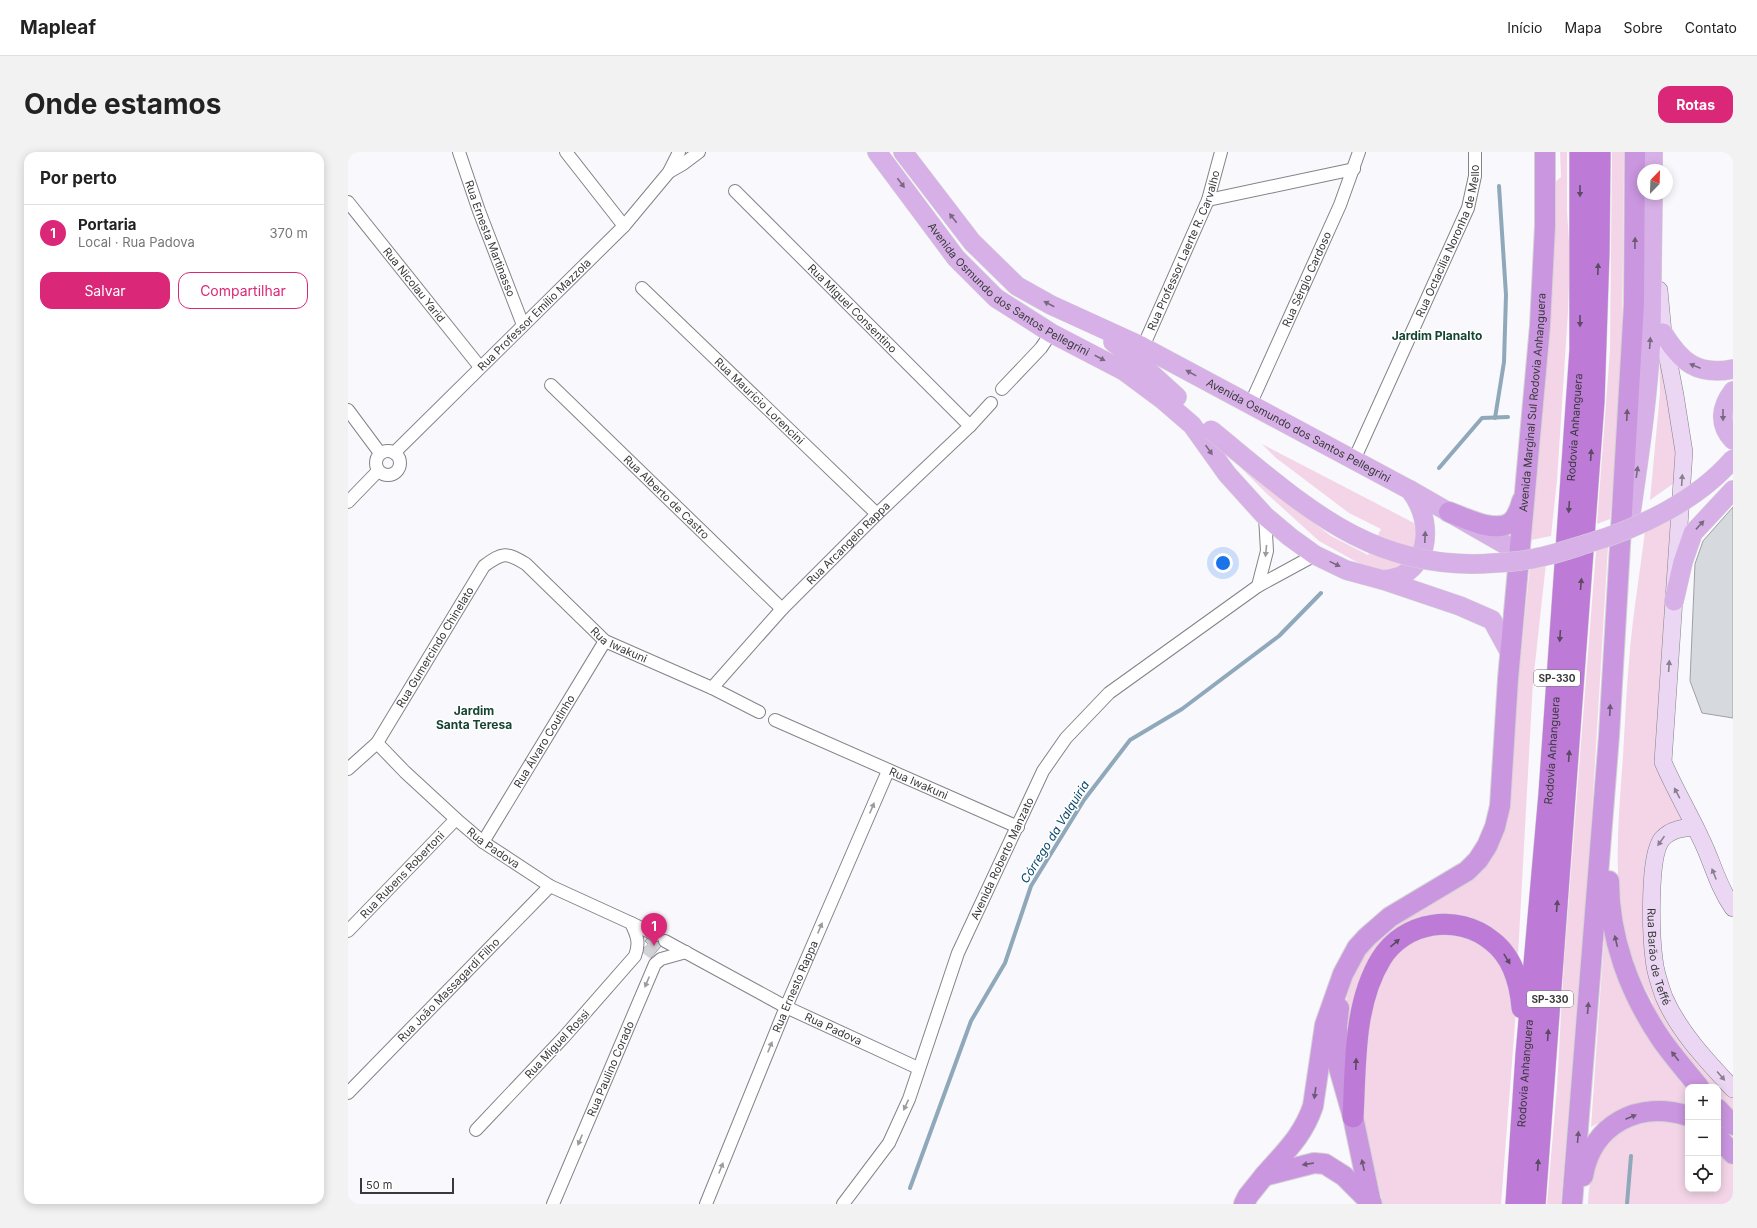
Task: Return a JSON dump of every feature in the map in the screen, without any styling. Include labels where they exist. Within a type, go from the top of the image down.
[{"type":"highway","name":"Avenida Marginal Sul Rodovia Anhanguera","points":[[1343,974],[1357,948],[1390,917],[1467,871],[1478,860],[1487,846],[1495,828],[1500,806],[1510,653],[1526,492],[1540,326],[1545,226],[1545,152]]},
{"type":"highway","name":"Rodovia Anhanguera","points":[[1516,1204],[1526,1055],[1549,786],[1580,350],[1580,152]]},
{"type":"highway","name":"Rodovia Anhanguera","points":[[1535,1204],[1594,401],[1599,251],[1600,152]]},
{"type":"highway","points":[[1572,1204],[1609,736],[1634,304],[1635,152]]},
{"type":"highway","points":[[1449,512],[1488,525],[1501,526],[1511,522],[1518,512],[1526,492]]},
{"type":"highway","points":[[1609,736],[1609,901],[1619,953],[1631,986],[1661,1038],[1697,1084]]},
{"type":"highway","points":[[1353,1117],[1359,1027],[1370,981],[1388,949],[1412,931],[1427,925],[1443,924],[1472,929],[1493,941],[1502,951],[1517,977],[1521,990],[1526,1055]]},
{"type":"highway","points":[[1343,974],[1337,1026],[1339,1068],[1353,1117],[1371,1204]]},
{"type":"highway","points":[[1244,1204],[1248,1196],[1264,1176],[1301,1133],[1310,1116],[1313,1106],[1325,1025],[1343,974]]},
{"type":"highway","points":[[1578,1204],[1585,1165],[1592,1148],[1602,1133],[1618,1122],[1637,1114],[1661,1111],[1676,1112],[1685,1115]]},
{"type":"highway","points":[[1721,1112],[1733,1125]]},
{"type":"highway","points":[[1721,1140],[1733,1154]]},
{"type":"highway","points":[[1264,1176],[1309,1163],[1325,1164],[1344,1176],[1371,1204]]},
{"type":"main road","name":"Avenida Osmundo dos Santos Pellegrini","points":[[877,152],[956,258],[996,298],[1051,333],[1124,372],[1163,400],[1211,430]]},
{"type":"main road","name":"Avenida Osmundo dos Santos Pellegrini","points":[[903,152],[972,242],[1017,286],[1051,305],[1143,347],[1410,490],[1520,553]]},
{"type":"main road","points":[[1653,152],[1653,164]]},
{"type":"main road","points":[[1615,622],[1637,470],[1648,374],[1653,203]]},
{"type":"main road","points":[[1653,203],[1663,333],[1684,452],[1663,762],[1674,787],[1702,840],[1724,896],[1733,908]]},
{"type":"main road","name":"Avenida Osmundo dos Santos Pellegrini","points":[[1074,315],[1134,358],[1211,430]]},
{"type":"main road","points":[[1663,333],[1679,356],[1690,364],[1705,370],[1716,371],[1733,369]]},
{"type":"main road","points":[[1733,391],[1726,400],[1723,413],[1724,427],[1733,440]]},
{"type":"main road","name":"Avenida Osmundo dos Santos Pellegrini","points":[[1163,400],[1192,425],[1227,474],[1265,516],[1290,537],[1315,555],[1346,570],[1383,580],[1460,606],[1492,620],[1510,653]]},
{"type":"main road","points":[[1211,430],[1289,494],[1328,521],[1360,539],[1407,557],[1463,565],[1510,562],[1539,558],[1616,536],[1643,524],[1688,498],[1719,474],[1733,458]]},
{"type":"main road","points":[[1383,580],[1402,576],[1413,567],[1424,548],[1425,524],[1423,515],[1416,498],[1410,490]]},
{"type":"main road","points":[[1674,601],[1683,562],[1693,533],[1733,490]]},
{"type":"main road","name":"Rua Barão de Teffé","points":[[1695,827],[1681,828],[1669,832],[1661,840],[1656,849],[1652,917],[1654,960],[1664,997],[1684,1032],[1733,1089]]},
{"type":"street","name":"Rua Ernesta Martinasso","points":[[459,152],[479,211],[523,326]]},
{"type":"street","points":[[566,152],[624,226]]},
{"type":"street","name":"Rua Professor Emílio Mazzola","points":[[394,453],[624,226],[669,172],[679,152]]},
{"type":"street","name":"Rua Professor Emílio Mazzola","points":[[669,172],[699,152]]},
{"type":"street","name":"Rua Professor Laerte R. Carvalho","points":[[1143,347],[1208,200],[1221,152]]},
{"type":"street","name":"Rua Sérgio Cardoso","points":[[1250,405],[1340,205],[1359,152]]},
{"type":"street","name":"Rua Octacilia Noronha de Mello","points":[[1354,460],[1468,208],[1475,176],[1475,152]]},
{"type":"street","points":[[1208,200],[1354,169]]},
{"type":"street","name":"Rua Miguel Consentino","points":[[735,191],[970,426]]},
{"type":"street","name":"Rua Nicolau Yarid","points":[[348,202],[480,367]]},
{"type":"street","name":"Rua Maurício Lorencini","points":[[642,288],[877,514]]},
{"type":"street","points":[[1002,389],[1041,348],[1051,333]]},
{"type":"street","name":"Rua Alberto de Castro","points":[[551,385],[782,609]]},
{"type":"street","name":"Rua Arcangelo Rappa","points":[[712,688],[782,609],[877,514],[970,426],[991,403]]},
{"type":"street","points":[[348,410],[380,453]]},
{"type":"street","points":[[387,451],[394,453],[397,455],[400,463],[397,471],[390,475],[385,475],[378,471],[375,463],[380,453],[387,451]]},
{"type":"street","points":[[348,502],[378,471]]},
{"type":"street","points":[[1258,586],[1266,551],[1265,516]]},
{"type":"street","name":"Rua Iwakuni","points":[[497,556],[511,555],[526,564],[605,641],[712,688],[759,712]]},
{"type":"street","name":"Avenida Roberto Manzato","points":[[843,1204],[889,1143],[909,1099],[918,1068],[958,953],[1043,771],[1066,738],[1109,693],[1258,586],[1315,555]]},
{"type":"street","name":"Rua Gumercindo Chinelato","points":[[348,769],[377,743],[484,566],[497,556]]},
{"type":"street","name":"Rua Álvaro Coutinho","points":[[483,842],[605,641]]},
{"type":"street","name":"Rua Iwakuni","points":[[775,720],[1018,827]]},
{"type":"street","name":"Rua Padova","points":[[377,743],[405,772],[483,842],[550,886],[661,938],[786,1007],[918,1068]]},
{"type":"street","name":"Rua Ernesto Rappa","points":[[706,1204],[786,1007],[888,771]]},
{"type":"street","name":"Rua Rubens Robertoni","points":[[348,931],[456,819]]},
{"type":"street","name":"Rua João Massagardi Filho","points":[[348,1093],[550,886]]},
{"type":"street","points":[[631,923],[650,951],[686,952]]},
{"type":"street","name":"Rua Miguel Rossi","points":[[476,1130],[564,1037],[635,956],[650,951]]},
{"type":"street","name":"Rua Paulino Corado","points":[[553,1204],[652,970],[650,951]]},
{"type":"shaded area","points":[[1560,152],[1567,152],[1567,212],[1570,255],[1568,312],[1557,480],[1551,536],[1531,540],[1546,348],[1554,183],[1561,177]]},
{"type":"shaded area","points":[[1612,152],[1624,152],[1622,346],[1618,429],[1610,519],[1597,524],[1610,350]]},
{"type":"shaded area","points":[[1659,341],[1673,415],[1677,481],[1650,500],[1660,393]]},
{"type":"shaded area","points":[[1262,444],[1414,523],[1416,540],[1415,546],[1409,556],[1393,573],[1364,566],[1319,541],[1266,493],[1238,465],[1331,536],[1368,555],[1381,529],[1349,513],[1276,458]]},
{"type":"shaded area","points":[[1671,516],[1659,760],[1686,820],[1675,821],[1664,828],[1651,977],[1733,1097],[1733,1110],[1721,1097],[1721,1084],[1709,1084],[1686,1056],[1652,1007],[1653,1003],[1638,973],[1628,943],[1622,913],[1618,882],[1618,851],[1627,685],[1632,629],[1645,530]]},
{"type":"shaded area","points":[[1608,546],[1590,846],[1561,1204],[1547,1204],[1557,1087],[1564,961],[1596,551]]},
{"type":"shaded area","points":[[1546,563],[1533,682],[1518,955],[1505,939],[1411,923],[1345,1048],[1344,1017],[1347,996],[1352,978],[1363,957],[1373,942],[1388,928],[1450,891],[1506,802],[1530,565]]},
{"type":"shaded area","points":[[1601,923],[1686,1084],[1685,1084],[1685,1109],[1622,1111],[1591,1127],[1604,940],[1600,939]]},
{"type":"shaded area","points":[[1430,932],[1473,937],[1505,966],[1516,1010],[1501,1204],[1383,1204],[1365,1133],[1363,1109],[1362,1080],[1374,989],[1391,955]]},
{"type":"shaded area","points":[[1643,1121],[1676,1121],[1685,1125],[1685,1192],[1721,1192],[1721,1152],[1733,1166],[1733,1204],[1588,1204],[1592,1176],[1600,1153],[1608,1143],[1629,1127]]},
{"type":"building","points":[[1733,507],[1733,718],[1702,713],[1690,681],[1695,564],[1703,541]]},
{"type":"building","points":[[658,933],[666,940],[651,958],[642,950],[648,944],[645,941],[651,934]]},
{"type":"waterway","points":[[1495,418],[1504,362],[1506,295],[1499,186]]},
{"type":"waterway","name":"Córrego da Valquiria","points":[[1439,468],[1482,418],[1508,417]]},
{"type":"waterway","name":"Córrego da Valquiria","points":[[910,1188],[971,1021],[1005,963],[1031,886],[1084,800],[1130,740],[1182,709],[1279,636],[1321,593]]},
{"type":"waterway","points":[[1627,1204],[1631,1156]]},
{"type":"tunnel","points":[[645,947],[654,954]]},
{"type":"place","name":"Portaria","points":[[654,946]]},
{"type":"district","name":"Jardim Planalto","points":[[1437,336]]},
{"type":"district","name":"Jardim Santa Teresa","points":[[474,718]]}]
